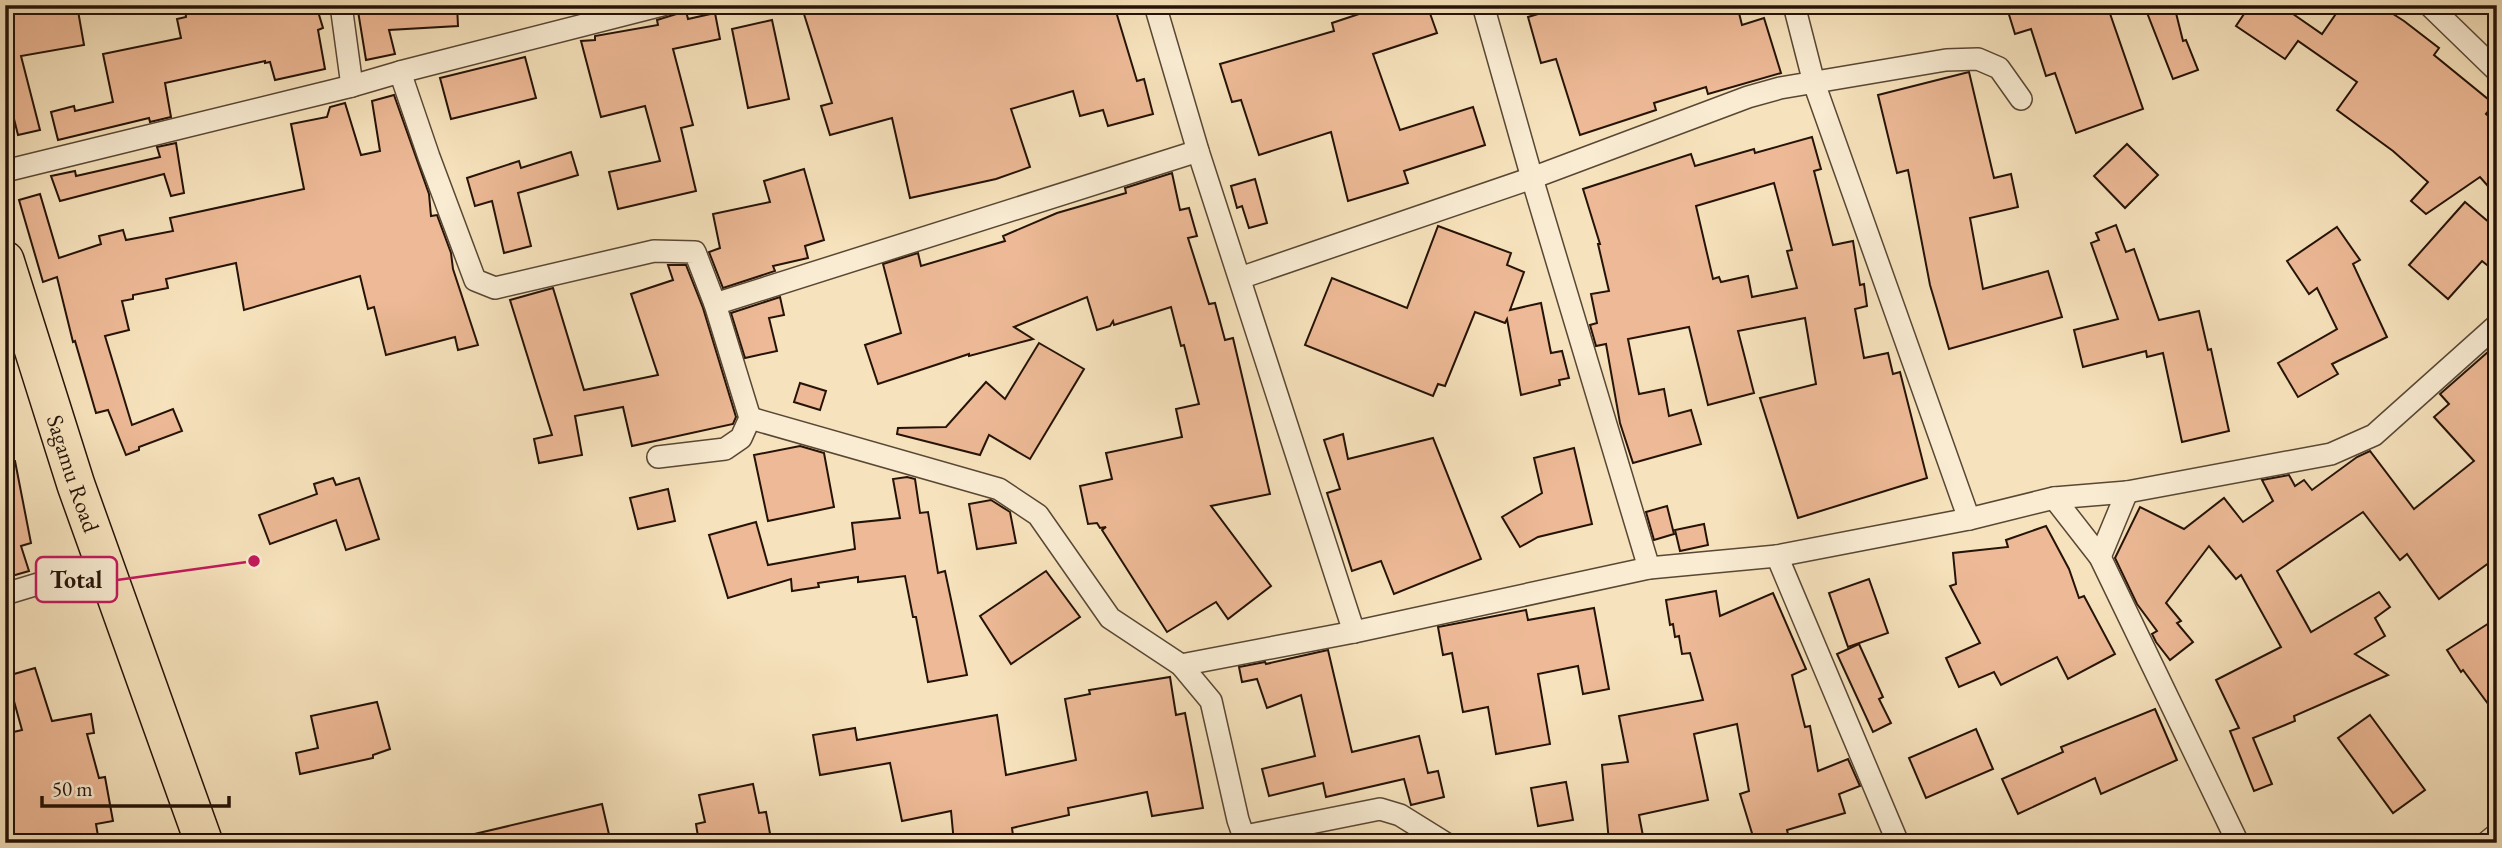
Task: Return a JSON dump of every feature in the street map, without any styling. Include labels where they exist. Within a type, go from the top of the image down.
[{"type":"highway","name":"Sagamu Road","points":[[5,260],[76,485],[204,843]]},
{"type":"street","points":[[341,5],[352,86]]},
{"type":"street","points":[[1155,5],[1198,151],[1354,632]]},
{"type":"street","points":[[1483,5],[1649,568]]},
{"type":"street","points":[[1794,5],[1814,83],[1969,519]]},
{"type":"street","points":[[2429,5],[2497,71]]},
{"type":"street","points":[[5,171],[352,86],[649,7]]},
{"type":"street","points":[[1240,278],[1532,178],[1748,97],[1780,88],[1946,60],[1978,59],[1999,68],[2021,99]]},
{"type":"street","points":[[400,72],[475,280],[495,288],[654,251],[695,251],[715,304],[750,418],[741,438],[726,449],[658,457]]},
{"type":"street","points":[[715,304],[1198,151]]},
{"type":"street","points":[[1181,665],[1354,632],[1649,568],[1777,556],[1969,519],[2054,498],[2127,492],[2331,454],[2374,435],[2497,325]]},
{"type":"street","points":[[750,418],[999,489],[1038,515],[1110,618],[1181,665],[1210,701],[1245,840],[1380,809],[1400,815],[1446,843]]},
{"type":"street","points":[[2100,557],[2127,492]]},
{"type":"street","points":[[2054,498],[2100,557],[2238,843]]},
{"type":"street","points":[[1777,556],[1898,843]]},
{"type":"street","points":[[5,594],[104,564]]},
{"type":"street","points":[[2486,843],[2497,834]]},
{"type":"building","points":[[5,5],[77,5],[84,45],[21,56],[40,130],[18,135],[5,83]]},
{"type":"building","points":[[185,5],[316,5],[323,28],[318,30],[325,69],[275,80],[270,62],[265,61],[165,83],[171,117],[150,122],[149,118],[58,140],[51,112],[74,106],[75,111],[113,102],[103,54],[181,38],[177,19],[186,17]]},
{"type":"building","points":[[357,5],[457,5],[458,26],[389,30],[395,54],[366,60]]},
{"type":"building","points":[[821,5],[1114,5],[1137,81],[1144,79],[1153,114],[1108,126],[1103,110],[1080,116],[1073,91],[1011,109],[1030,167],[996,179],[910,198],[892,118],[830,135],[821,106],[832,103],[803,11]]},
{"type":"building","points":[[1386,5],[1427,5],[1437,33],[1373,54],[1400,130],[1473,107],[1485,145],[1404,171],[1408,183],[1348,201],[1331,132],[1259,155],[1241,100],[1232,102],[1220,64],[1334,31],[1332,23]]},
{"type":"building","points":[[1568,5],[1737,5],[1742,25],[1764,18],[1781,73],[1708,94],[1706,87],[1654,103],[1656,110],[1580,135],[1556,59],[1541,63],[1528,17]]},
{"type":"building","points":[[2006,5],[2107,5],[2143,109],[2076,133],[2055,73],[2046,76],[2031,29],[2015,34]]},
{"type":"building","points":[[2144,5],[2174,5],[2183,41],[2186,40],[2198,70],[2173,79]]},
{"type":"building","points":[[2250,5],[2280,5],[2322,34],[2342,5],[2379,5],[2404,21],[2439,48],[2434,55],[2494,104],[2486,114],[2497,124],[2497,175],[2487,185],[2480,177],[2426,214],[2411,201],[2428,182],[2393,151],[2337,110],[2357,82],[2298,41],[2285,59],[2236,26]]},
{"type":"building","points":[[686,11],[688,19],[715,13],[720,39],[673,49],[693,125],[681,128],[696,191],[618,209],[609,172],[660,161],[645,106],[601,117],[581,41],[658,25],[657,20]]},
{"type":"building","points":[[772,20],[789,99],[748,108],[732,29]]},
{"type":"building","points":[[525,57],[536,98],[451,119],[440,78]]},
{"type":"building","points":[[1969,72],[1994,178],[2011,174],[2018,207],[1970,218],[1983,289],[2048,271],[2062,317],[1949,349],[1930,285],[1908,170],[1897,173],[1878,95]]},
{"type":"building","points":[[394,95],[429,194],[431,216],[437,215],[451,253],[453,269],[478,345],[458,350],[455,337],[386,355],[374,307],[368,309],[360,276],[244,310],[236,263],[166,279],[168,288],[133,295],[133,299],[122,301],[129,330],[105,336],[132,425],[173,409],[182,431],[139,447],[139,450],[126,455],[108,410],[96,413],[75,341],[73,342],[57,277],[43,282],[19,200],[40,194],[59,258],[101,244],[99,236],[123,230],[126,240],[173,231],[170,218],[304,189],[291,124],[327,117],[330,107],[345,103],[361,155],[380,151],[372,101]]},
{"type":"building","points":[[1812,137],[1821,169],[1814,171],[1833,245],[1853,241],[1860,285],[1864,284],[1867,306],[1855,309],[1864,358],[1888,353],[1893,374],[1900,372],[1927,478],[1798,518],[1760,398],[1816,384],[1805,318],[1738,331],[1754,393],[1708,405],[1689,327],[1628,339],[1639,394],[1664,389],[1669,416],[1691,410],[1701,444],[1633,463],[1620,423],[1606,344],[1596,346],[1590,325],[1597,323],[1591,294],[1609,291],[1600,244],[1583,189],[1691,154],[1695,166],[1754,149],[1755,153]],"holes":[[[1774,183],[1792,250],[1787,251],[1797,288],[1752,297],[1748,276],[1721,282],[1719,277],[1713,279],[1696,206]]]},
{"type":"building","points":[[176,143],[184,193],[171,196],[164,174],[60,201],[51,176],[75,171],[76,176],[160,157],[157,147]]},
{"type":"building","points":[[2127,144],[2158,175],[2125,208],[2094,176]]},
{"type":"building","points":[[571,152],[578,175],[518,193],[531,246],[504,253],[492,201],[475,206],[467,178],[519,161],[521,168]]},
{"type":"building","points":[[804,169],[824,240],[805,246],[808,258],[773,266],[775,271],[723,288],[709,252],[720,248],[713,214],[770,202],[764,181]]},
{"type":"building","points":[[1172,173],[1180,210],[1189,208],[1197,236],[1188,238],[1209,304],[1215,303],[1225,340],[1233,338],[1270,494],[1211,506],[1271,586],[1228,619],[1216,602],[1167,632],[1102,530],[1106,527],[1100,528],[1097,523],[1088,524],[1080,486],[1112,479],[1106,453],[1182,437],[1176,409],[1199,404],[1171,307],[1114,325],[1113,321],[1110,326],[1097,330],[1087,297],[1014,327],[1033,339],[969,354],[878,384],[865,345],[901,333],[883,264],[918,253],[921,266],[1005,241],[1003,236],[1057,213],[1126,193],[1125,188]]},
{"type":"building","points":[[1255,179],[1267,223],[1249,228],[1242,206],[1237,208],[1231,186]]},
{"type":"building","points":[[2465,202],[2497,229],[2497,273],[2482,261],[2448,299],[2409,265]]},
{"type":"building","points":[[2116,225],[2126,252],[2134,249],[2159,320],[2199,311],[2208,350],[2211,349],[2229,431],[2182,442],[2163,353],[2147,357],[2146,351],[2083,367],[2074,330],[2118,319],[2091,243],[2099,240],[2096,233]]},
{"type":"building","points":[[1438,226],[1511,253],[1507,265],[1524,272],[1510,310],[1541,303],[1551,353],[1562,351],[1569,378],[1559,380],[1560,385],[1521,395],[1507,319],[1505,323],[1475,312],[1445,386],[1438,384],[1433,396],[1305,345],[1332,278],[1407,308]]},
{"type":"building","points":[[2337,227],[2360,260],[2353,264],[2387,337],[2332,364],[2338,374],[2298,397],[2278,363],[2337,329],[2317,288],[2309,294],[2287,261]]},
{"type":"building","points":[[668,265],[686,265],[703,308],[736,417],[733,424],[632,446],[623,407],[575,416],[582,455],[539,463],[534,439],[552,435],[510,300],[553,288],[584,390],[658,375],[631,294],[673,280]]},
{"type":"building","points":[[780,297],[784,315],[769,318],[777,351],[745,358],[731,313]]},
{"type":"building","points":[[1039,343],[1084,369],[1030,459],[989,435],[980,455],[897,434],[898,428],[946,427],[986,382],[1005,399]]},
{"type":"building","points":[[2497,344],[2497,483],[2489,490],[2496,499],[2489,505],[2497,514],[2497,557],[2439,599],[2407,554],[2400,560],[2363,512],[2277,571],[2311,632],[2379,592],[2390,607],[2375,618],[2385,636],[2355,654],[2388,675],[2294,716],[2295,721],[2253,738],[2272,784],[2254,791],[2230,731],[2239,728],[2216,680],[2281,647],[2241,575],[2236,579],[2209,546],[2166,603],[2181,621],[2177,623],[2193,642],[2170,660],[2156,642],[2152,634],[2157,631],[2137,604],[2115,558],[2140,507],[2184,529],[2224,498],[2243,522],[2273,501],[2262,480],[2289,475],[2295,486],[2304,480],[2312,490],[2357,457],[2370,451],[2414,509],[2474,461],[2434,417],[2449,404],[2440,394]]},
{"type":"building","points":[[800,383],[826,391],[820,410],[794,402]]},
{"type":"building","points":[[1343,434],[1348,459],[1433,438],[1481,559],[1394,594],[1381,561],[1352,571],[1327,493],[1340,489],[1324,440]]},
{"type":"building","points":[[800,446],[824,453],[834,507],[768,521],[754,455]]},
{"type":"building","points":[[1574,448],[1592,524],[1538,537],[1520,547],[1502,517],[1542,493],[1534,458]]},
{"type":"building","points":[[15,461],[31,543],[21,546],[29,571],[5,578],[5,462]]},
{"type":"building","points":[[333,478],[336,485],[359,478],[379,539],[346,550],[336,520],[270,544],[259,515],[317,494],[314,484]]},
{"type":"building","points":[[893,479],[915,479],[920,513],[928,512],[938,573],[945,571],[967,675],[928,682],[905,576],[858,582],[858,577],[818,583],[819,587],[792,591],[791,579],[728,598],[709,535],[756,522],[768,565],[855,549],[852,523],[900,518]]},
{"type":"building","points":[[668,489],[675,521],[638,529],[630,498]]},
{"type":"building","points":[[991,500],[1010,512],[1016,543],[977,549],[969,504]]},
{"type":"building","points":[[1667,506],[1674,534],[1654,540],[1646,512]]},
{"type":"building","points":[[1704,524],[1708,545],[1680,551],[1675,530]]},
{"type":"building","points":[[2046,526],[2069,569],[2079,598],[2084,596],[2115,654],[2068,679],[2057,657],[2001,685],[1994,672],[1959,687],[1946,658],[1980,643],[1950,586],[1956,584],[1953,553],[2008,547],[2006,540]]},
{"type":"building","points":[[1046,571],[1080,617],[1011,664],[980,616]]},
{"type":"building","points":[[1869,579],[1888,633],[1848,647],[1829,593]]},
{"type":"building","points":[[1716,591],[1720,616],[1773,593],[1806,669],[1792,675],[1805,727],[1810,726],[1818,771],[1848,759],[1860,786],[1839,794],[1845,813],[1787,830],[1790,843],[1755,843],[1740,794],[1749,791],[1737,724],[1694,734],[1708,800],[1639,815],[1643,836],[1609,842],[1602,765],[1628,762],[1619,716],[1703,700],[1690,653],[1682,654],[1679,636],[1675,637],[1673,624],[1670,625],[1666,600]]},
{"type":"building","points":[[1594,608],[1609,689],[1583,694],[1578,666],[1538,674],[1550,744],[1496,754],[1488,707],[1463,712],[1452,653],[1443,655],[1438,627],[1526,610],[1528,620]]},
{"type":"building","points":[[2497,618],[2497,716],[2463,670],[2461,672],[2447,650]]},
{"type":"building","points":[[1859,644],[1883,697],[1879,699],[1891,723],[1873,732],[1837,654]]},
{"type":"building","points":[[1328,650],[1352,752],[1419,736],[1428,773],[1438,771],[1444,797],[1411,805],[1404,779],[1326,797],[1323,783],[1269,796],[1262,769],[1315,756],[1301,695],[1267,708],[1257,679],[1242,682],[1239,667],[1266,664]]},
{"type":"building","points":[[35,668],[52,721],[91,714],[94,733],[87,734],[99,778],[105,777],[113,821],[96,824],[98,836],[72,843],[5,843],[5,734],[22,730],[7,676]]},
{"type":"building","points":[[1170,677],[1176,715],[1185,713],[1203,808],[1152,816],[1147,792],[1068,808],[1069,815],[1012,828],[1014,843],[954,843],[951,811],[902,821],[890,763],[820,775],[813,735],[855,728],[857,740],[997,715],[1006,775],[1076,760],[1065,699],[1090,694],[1089,690]]},
{"type":"building","points":[[377,702],[390,749],[373,755],[373,758],[300,774],[296,753],[318,748],[311,716]]},
{"type":"building","points":[[2155,709],[2177,760],[2101,794],[2095,778],[2018,814],[2002,779],[2063,752],[2061,747]]},
{"type":"building","points":[[2370,715],[2425,790],[2393,813],[2338,738]]},
{"type":"building","points":[[1976,729],[1993,769],[1926,798],[1909,758]]},
{"type":"building","points":[[1566,782],[1573,820],[1538,826],[1531,788]]},
{"type":"building","points":[[753,784],[759,813],[766,812],[771,839],[764,841],[765,843],[699,843],[696,824],[705,822],[699,795]]},
{"type":"building","points":[[602,804],[611,843],[471,843],[470,835]]},
{"type":"place","name":"Total","points":[[254,561]]}]
